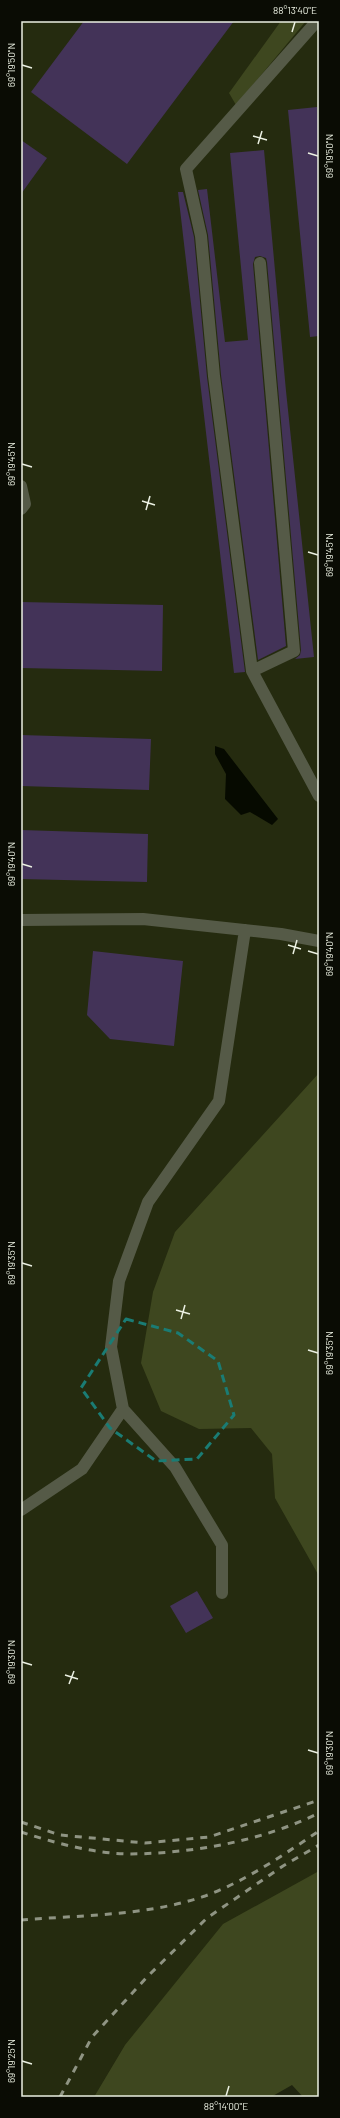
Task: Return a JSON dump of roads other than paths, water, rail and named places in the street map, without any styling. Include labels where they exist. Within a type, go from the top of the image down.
[{"type":"street","points":[[317,21],[186,168],[201,236],[214,376],[252,671],[319,796]]},
{"type":"street","points":[[252,671],[294,651],[260,263]]},
{"type":"street","points":[[21,486],[25,504],[21,509]]},
{"type":"street","points":[[21,920],[143,918],[281,934],[319,941]]},
{"type":"street","points":[[222,1593],[222,1545],[175,1467],[123,1409],[111,1347],[119,1281],[148,1202],[219,1101],[245,930]]},
{"type":"street","points":[[21,1510],[82,1469],[123,1409]]},
{"type":"railway","points":[[21,1822],[60,1835],[145,1843],[209,1837],[319,1800]]},
{"type":"railway","points":[[21,1832],[61,1844],[89,1850],[117,1854],[155,1853],[228,1844],[275,1831],[319,1813]]},
{"type":"railway","points":[[21,1920],[114,1914],[183,1903],[205,1896],[235,1883],[278,1858],[319,1831]]},
{"type":"railway","points":[[60,2097],[92,2037],[147,1977],[207,1918],[283,1866],[319,1845]]}]
